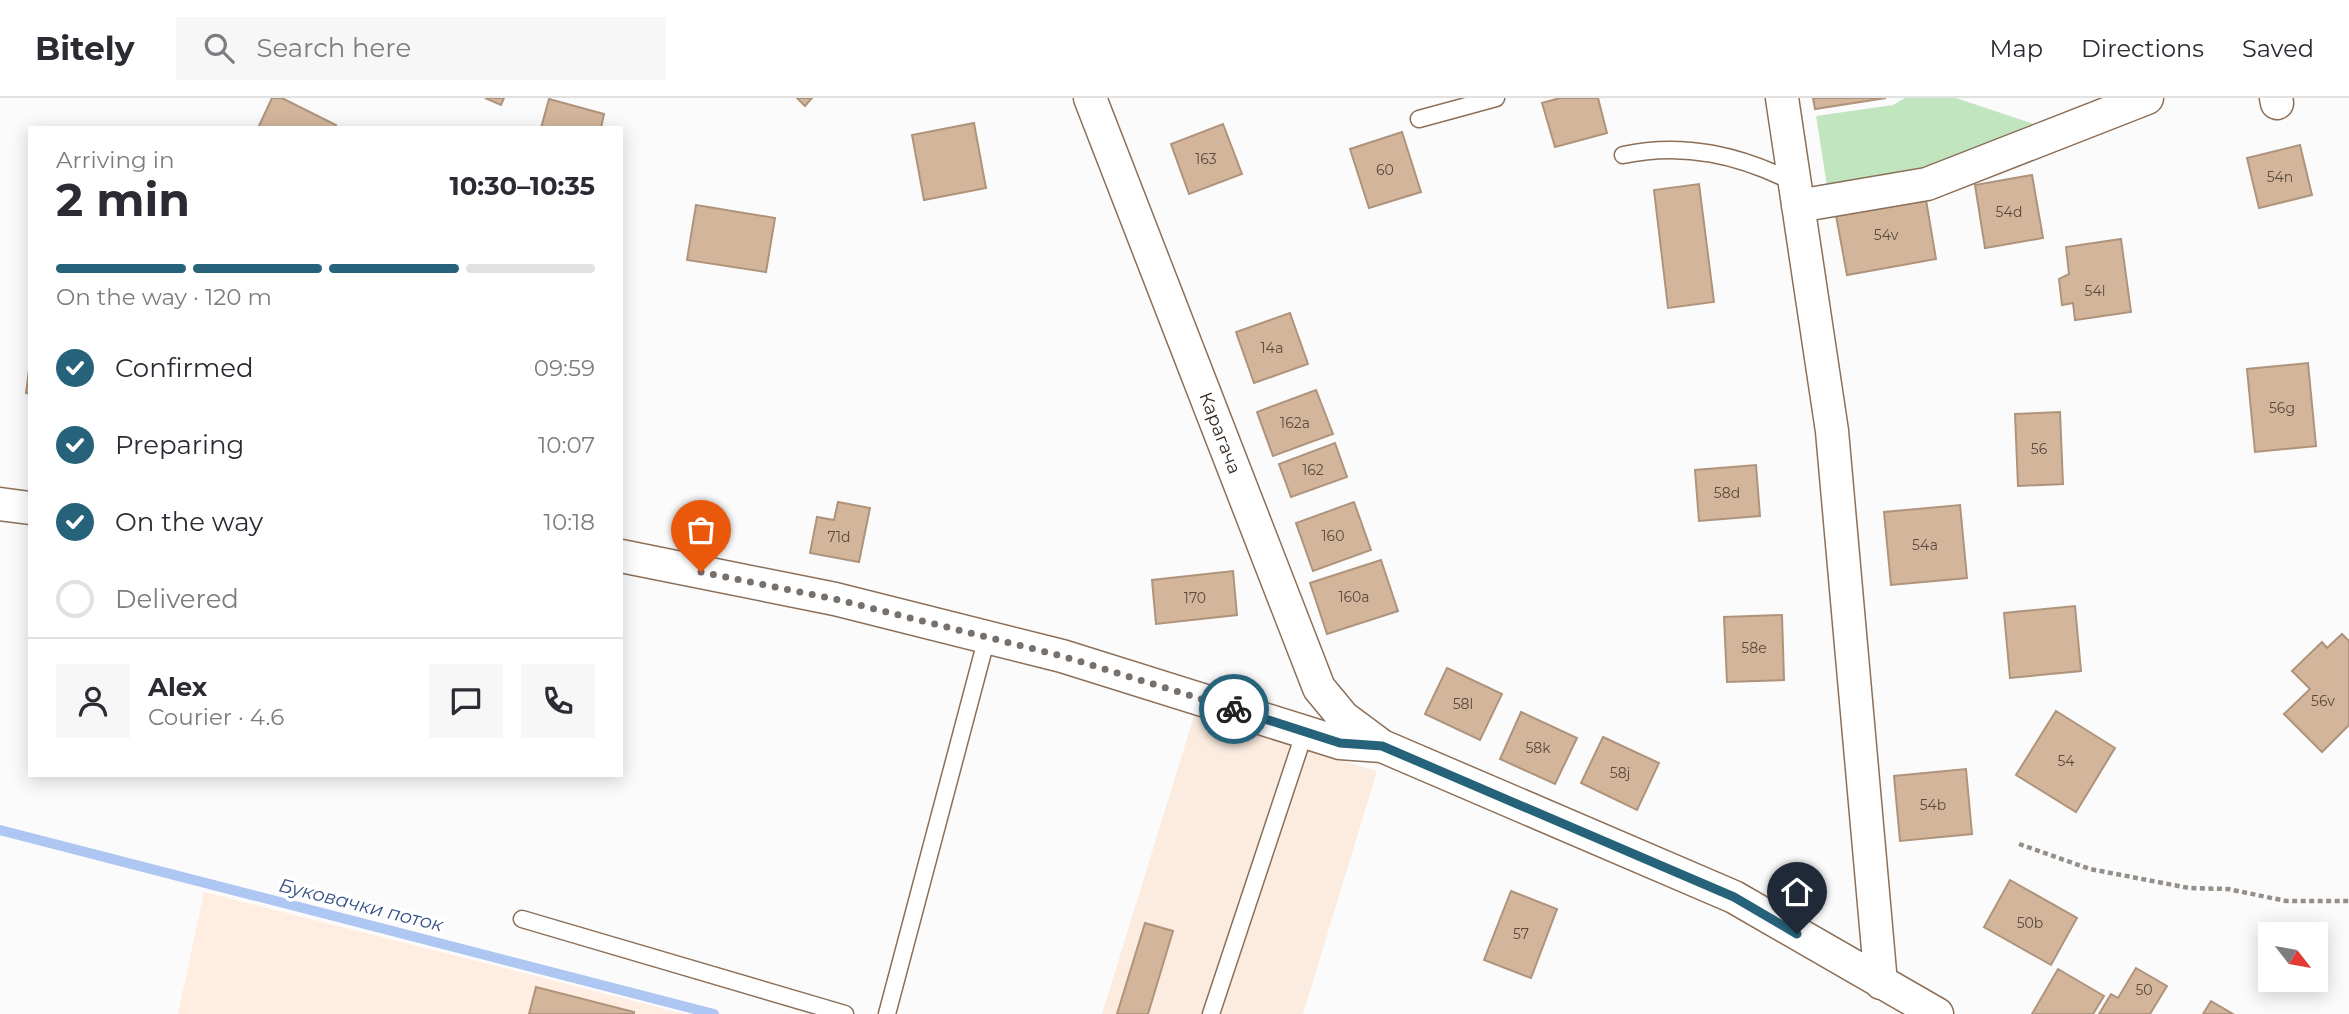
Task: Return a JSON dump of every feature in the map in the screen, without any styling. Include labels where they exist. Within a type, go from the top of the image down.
[{"type":"street","name":"Карагача","points":[[1090,98],[1319,688],[1343,717],[1382,746]]},
{"type":"street","points":[[1782,98],[1832,431],[1881,983]]},
{"type":"street","points":[[1796,195],[1927,184],[2147,98]]},
{"type":"street","points":[[0,504],[28,508]]},
{"type":"street","points":[[623,556],[835,599],[988,637],[1062,656],[1340,743],[1382,746],[1734,897],[1937,1014]]},
{"type":"lane","points":[[1419,120],[1496,98]]},
{"type":"lane","points":[[1623,155],[1648,150],[1730,156],[1769,170],[1796,195]]},
{"type":"lane","points":[[887,1014],[988,637]]},
{"type":"lane","points":[[1210,1014],[1305,731]]},
{"type":"lane","points":[[522,919],[845,1014]]},
{"type":"path","points":[[2019,844],[2090,869],[2189,888],[2228,889],[2286,901],[2349,901]]},
{"type":"shaded area","points":[[1194,716],[1377,771],[1303,1014],[1102,1014]]},
{"type":"shaded area","points":[[204,892],[685,1014],[178,1014]]},
{"type":"green space","points":[[1905,98],[1956,98],[2037,125],[1925,175],[1828,192],[1816,116],[1893,105]]},
{"type":"building","points":[[272,98],[282,98],[336,125],[336,126],[259,126]]},
{"type":"building","points":[[485,98],[504,98],[501,105]]},
{"type":"building","points":[[797,98],[812,98],[805,106]]},
{"type":"building","points":[[1560,98],[1598,98],[1607,133],[1555,147],[1542,103]]},
{"type":"building","points":[[1813,98],[1886,98],[1815,109]]},
{"type":"building","points":[[549,99],[604,114],[601,126],[542,126]]},
{"type":"building","points":[[974,123],[986,188],[924,200],[912,135]]},
{"type":"building","points":[[1223,124],[1242,174],[1189,194],[1171,144]]},
{"type":"building","points":[[1402,132],[1421,192],[1369,208],[1350,149]]},
{"type":"building","points":[[2300,145],[2312,195],[2259,208],[2247,158]]},
{"type":"building","points":[[2032,175],[2043,238],[1985,248],[1975,185]]},
{"type":"building","points":[[1699,184],[1714,302],[1668,308],[1654,190]]},
{"type":"building","points":[[1925,194],[1936,259],[1847,275],[1835,210]]},
{"type":"building","points":[[696,205],[775,218],[766,272],[687,260]]},
{"type":"building","points":[[2121,239],[2131,312],[2075,320],[2073,303],[2062,305],[2059,279],[2069,274],[2066,247]]},
{"type":"building","points":[[1290,313],[1308,364],[1254,383],[1236,332]]},
{"type":"building","points":[[2308,363],[2316,446],[2255,452],[2247,369]]},
{"type":"building","points":[[1316,390],[1333,434],[1273,456],[1257,412]]},
{"type":"building","points":[[2060,412],[2063,484],[2018,486],[2015,414]]},
{"type":"building","points":[[1335,443],[1347,477],[1291,497],[1279,464]]},
{"type":"building","points":[[1756,465],[1760,516],[1699,521],[1695,470]]},
{"type":"building","points":[[838,502],[870,508],[859,562],[810,553],[817,517],[834,520]]},
{"type":"building","points":[[1354,502],[1371,550],[1313,571],[1296,523]]},
{"type":"building","points":[[1960,505],[1967,578],[1891,585],[1884,512]]},
{"type":"building","points":[[1381,560],[1398,611],[1327,634],[1310,583]]},
{"type":"building","points":[[1233,571],[1237,615],[1156,624],[1152,580]]},
{"type":"building","points":[[2075,606],[2081,671],[2010,678],[2004,613]]},
{"type":"building","points":[[1782,615],[1784,680],[1727,682],[1724,617]]},
{"type":"building","points":[[2342,634],[2349,641],[2349,725],[2322,752],[2284,714],[2310,689],[2292,671],[2322,642],[2327,648]]},
{"type":"building","points":[[1447,668],[1502,694],[1480,740],[1425,714]]},
{"type":"building","points":[[2056,711],[2115,748],[2076,812],[2016,775]]},
{"type":"building","points":[[1521,712],[1577,738],[1555,784],[1500,759]]},
{"type":"building","points":[[1603,737],[1659,763],[1637,810],[1581,783]]},
{"type":"building","points":[[1966,769],[1972,834],[1900,841],[1894,776]]},
{"type":"building","points":[[2010,880],[2077,918],[2051,965],[1984,927]]},
{"type":"building","points":[[1511,891],[1557,909],[1531,978],[1484,960]]},
{"type":"building","points":[[1145,923],[1173,931],[1148,1014],[1117,1014]]},
{"type":"building","points":[[2136,968],[2167,986],[2150,1014],[2099,1014],[2111,994],[2118,998]]},
{"type":"building","points":[[2058,969],[2104,996],[2093,1014],[2032,1014]]},
{"type":"building","points":[[536,987],[634,1012],[634,1014],[529,1014]]},
{"type":"building","points":[[2211,1001],[2233,1014],[2203,1014]]},
{"type":"waterway","name":"Буковачки поток","points":[[0,830],[714,1014]]},
{"type":"way so far","points":[[701,572],[835,599],[1062,656],[1234,709]]},
{"type":"route","points":[[1234,709],[1340,743],[1382,746],[1734,897],[1797,934]]}]
